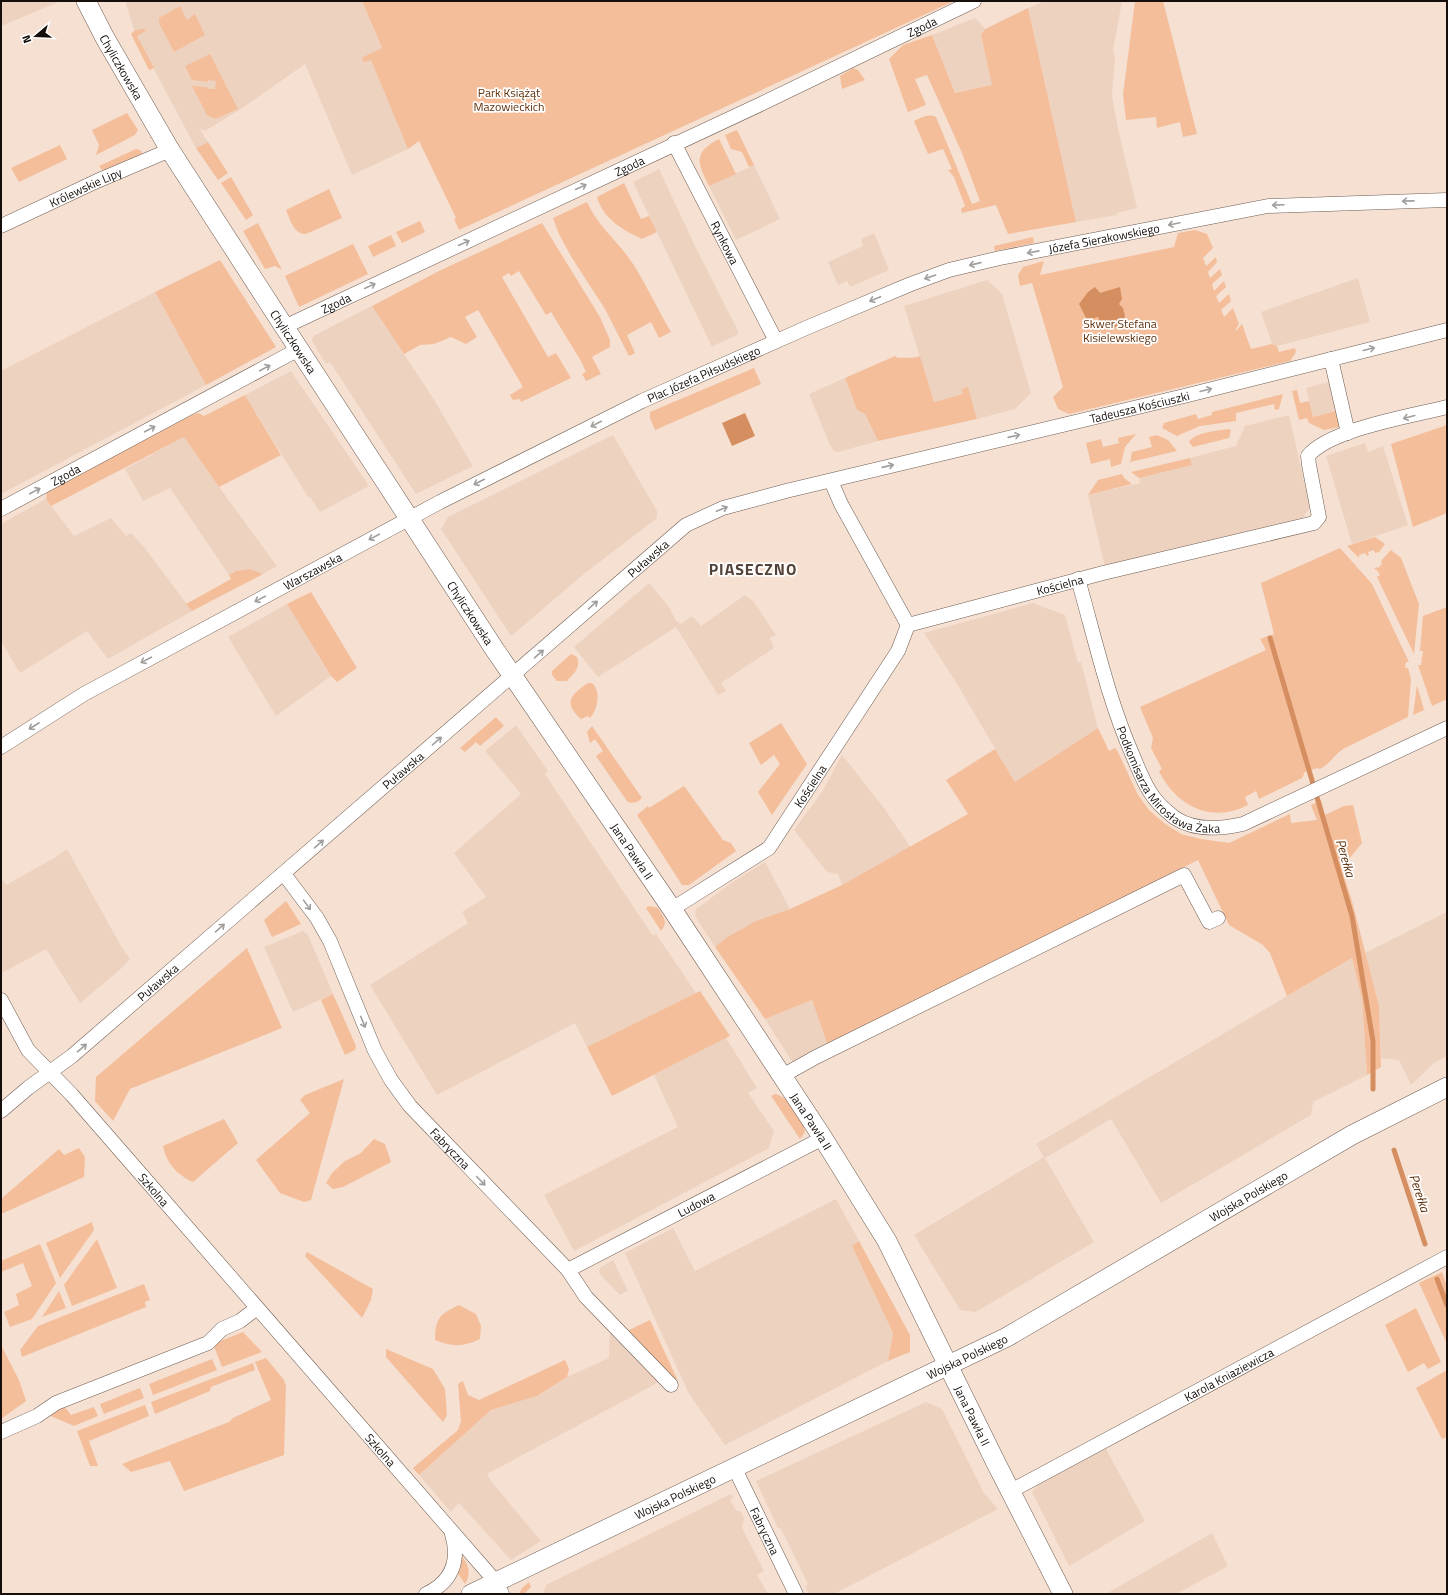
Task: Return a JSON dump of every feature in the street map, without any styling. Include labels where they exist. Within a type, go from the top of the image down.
[{"type":"street","name":"Chyliczkowska","points":[[86,1],[105,38],[170,150],[513,676]]},
{"type":"street","name":"Zgoda","points":[[284,327],[974,1]]},
{"type":"street","name":"Rynkowa","points":[[674,143],[776,341]]},
{"type":"street","name":"Królewskie Lipy","points":[[1,226],[97,181],[170,150]]},
{"type":"street","name":"Józefa Sierakowskiego","points":[[776,341],[911,284],[950,270],[1000,258],[1268,206],[1447,200]]},
{"type":"street","name":"Tadeusza Kościuszki","points":[[831,481],[1447,330]]},
{"type":"street","name":"Plac Józefa Piłsudskiego","points":[[631,406],[776,341]]},
{"type":"street","name":"Zgoda","points":[[1,509],[299,349]]},
{"type":"street","points":[[1331,359],[1348,433],[1447,407]]},
{"type":"street","name":"Warszawska","points":[[1,747],[84,694],[409,518],[631,406]]},
{"type":"street","name":"Kościelna","points":[[672,909],[770,848],[898,651],[908,625],[1078,579],[1314,523],[1319,517],[1308,456],[1314,450],[1348,433]]},
{"type":"street","points":[[831,481],[841,504],[908,625]]},
{"type":"street","name":"Puławska","points":[[1,1111],[50,1071],[72,1056],[686,525],[723,508],[831,481]]},
{"type":"street","name":"Podkomisarza Mirosława Żaka","points":[[1078,579],[1114,709],[1143,779],[1157,802],[1176,818],[1190,824],[1221,828],[1243,824],[1447,728]]},
{"type":"street","name":"Jana Pawła II","points":[[513,676],[672,909],[823,1138],[887,1241],[1063,1594]]},
{"type":"street","name":"Fabryczna","points":[[284,874],[317,918],[330,941],[375,1051],[391,1080],[406,1101],[416,1114],[568,1270],[586,1297],[671,1385]]},
{"type":"street","points":[[782,1076],[816,1057],[1184,875],[1209,922],[1218,918]]},
{"type":"street","name":"Szkolna","points":[[1,1000],[28,1050],[50,1071],[499,1588]]},
{"type":"street","name":"Wojska Polskiego","points":[[471,1594],[499,1588],[734,1467],[949,1366],[1006,1337],[1352,1135],[1447,1087]]},
{"type":"street","name":"Ludowa","points":[[568,1270],[823,1138]]},
{"type":"street","name":"Karola Kniaziewicza","points":[[1011,1491],[1442,1259]]},
{"type":"street","points":[[1,1432],[37,1416],[56,1404],[208,1343],[222,1329],[240,1321],[257,1308]]},
{"type":"street","name":"Fabryczna","points":[[734,1467],[796,1594]]},
{"type":"street","points":[[426,1594],[444,1582],[451,1574],[455,1554],[451,1531]]},
{"type":"shaded area","points":[[1,1],[61,1],[1,26]]},
{"type":"shaded area","points":[[125,1],[362,1],[420,139],[408,149],[352,175],[305,64],[244,107],[205,131],[199,128],[208,142],[196,148],[136,36]]},
{"type":"shaded area","points":[[1045,1],[1122,1],[1113,51],[1115,58],[1112,95],[1118,129],[1137,208],[1117,213],[1117,215],[1076,222],[1028,8]]},
{"type":"shaded area","points":[[975,18],[985,29],[981,35],[992,85],[955,93],[932,35]]},
{"type":"shaded area","points":[[754,165],[780,219],[736,240],[709,186]]},
{"type":"shaded area","points":[[659,169],[694,244],[738,331],[737,335],[713,346],[713,349],[633,182]]},
{"type":"shaded area","points":[[874,233],[889,270],[850,287],[847,281],[838,285],[828,262],[863,246],[861,239]]},
{"type":"shaded area","points":[[1358,278],[1370,322],[1277,346],[1272,344],[1261,312]]},
{"type":"shaded area","points":[[987,280],[1002,294],[1031,393],[1015,409],[977,419],[968,387],[964,394],[934,402],[904,306]]},
{"type":"shaded area","points":[[1095,287],[1100,293],[1120,287],[1122,299],[1119,304],[1123,308],[1125,316],[1120,325],[1108,328],[1100,322],[1098,317],[1087,320],[1079,304],[1088,292]]},
{"type":"shaded area","points":[[155,292],[206,385],[1,494],[1,371]]},
{"type":"shaded area","points":[[372,306],[433,398],[473,466],[416,494],[330,362],[326,364],[312,341],[313,336]]},
{"type":"shaded area","points":[[291,371],[369,486],[320,512],[310,497],[308,497],[245,395]]},
{"type":"shaded area","points":[[845,378],[857,410],[865,414],[878,441],[838,452],[834,451],[830,445],[809,394]]},
{"type":"shaded area","points":[[1329,382],[1336,411],[1313,417],[1306,388]]},
{"type":"shaded area","points":[[745,413],[755,436],[732,446],[722,423]]},
{"type":"shaded area","points":[[1289,415],[1310,508],[1302,519],[1105,567],[1088,495],[1140,483],[1139,478],[1192,465],[1190,458],[1236,446],[1245,426]]},
{"type":"shaded area","points":[[613,435],[657,511],[657,518],[584,574],[511,636],[441,529],[448,517]]},
{"type":"shaded area","points":[[184,437],[277,566],[263,574],[250,569],[236,571],[229,575],[170,488],[143,501],[125,469]]},
{"type":"shaded area","points":[[1365,443],[1368,452],[1383,446],[1408,525],[1352,544],[1326,456]]},
{"type":"shaded area","points":[[46,499],[74,536],[111,518],[126,536],[131,533],[144,547],[192,611],[108,659],[87,631],[20,673],[1,641],[1,524]]},
{"type":"shaded area","points":[[649,583],[669,607],[676,621],[681,624],[692,616],[701,626],[745,595],[754,602],[776,635],[770,638],[774,648],[721,683],[726,691],[718,695],[676,627],[598,677],[574,647]]},
{"type":"shaded area","points":[[1033,603],[1065,615],[1078,663],[1081,662],[1098,728],[1015,782],[954,679],[924,633]]},
{"type":"shaded area","points":[[287,604],[331,676],[276,716],[228,637]]},
{"type":"shaded area","points":[[516,725],[548,771],[545,774],[653,936],[656,934],[696,993],[587,1047],[575,1023],[437,1095],[370,985],[468,923],[462,912],[486,897],[454,853],[521,794],[485,751]]},
{"type":"shaded area","points":[[842,755],[884,808],[911,848],[842,885],[838,874],[827,872],[794,830],[822,792]]},
{"type":"shaded area","points":[[67,849],[121,946],[130,959],[123,967],[80,1003],[46,949],[2,973],[1,970],[1,878],[6,885],[56,857]]},
{"type":"shaded area","points":[[765,862],[790,909],[743,928],[715,947],[695,916],[696,909],[736,880]]},
{"type":"shaded area","points":[[1447,912],[1447,1056],[1434,1063],[1411,1085],[1399,1060],[1381,1058],[1379,1006],[1365,953]]},
{"type":"shaded area","points":[[303,931],[308,935],[333,994],[293,1012],[264,947]]},
{"type":"shaded area","points":[[1352,958],[1362,999],[1367,1075],[1313,1102],[1311,1115],[1161,1203],[1111,1119],[1045,1158],[1094,1242],[976,1312],[960,1310],[914,1235],[1044,1157],[1036,1144]]},
{"type":"shaded area","points":[[812,1000],[828,1046],[793,1063],[765,1019]]},
{"type":"shaded area","points":[[726,1038],[757,1088],[748,1093],[774,1131],[769,1148],[574,1251],[544,1195],[678,1127],[654,1075]]},
{"type":"shaded area","points":[[836,1199],[859,1241],[852,1246],[893,1333],[888,1361],[725,1445],[689,1394],[625,1253],[673,1228],[695,1271]]},
{"type":"shaded area","points":[[613,1260],[628,1291],[620,1295],[599,1273],[600,1268]]},
{"type":"shaded area","points":[[610,1329],[661,1381],[487,1474],[491,1481],[541,1541],[511,1560],[459,1503],[451,1512],[419,1475],[491,1410],[537,1396],[567,1377],[609,1358]]},
{"type":"shaded area","points":[[926,1402],[942,1409],[984,1493],[998,1509],[834,1594],[809,1594],[805,1587],[808,1584],[783,1533],[780,1528],[778,1528],[756,1481]]},
{"type":"shaded area","points":[[1106,1449],[1145,1521],[1069,1566],[1032,1492],[1041,1482]]},
{"type":"shaded area","points":[[731,1494],[734,1497],[730,1499],[736,1511],[740,1511],[744,1518],[742,1528],[764,1571],[757,1575],[768,1594],[543,1594],[546,1585]]},
{"type":"shaded area","points":[[1212,1533],[1228,1566],[1176,1594],[1106,1594]]},
{"type":"green space","name":"Park Książąt Mazowieckich","points":[[362,1],[954,1],[459,230],[454,219],[456,218],[419,141],[408,149],[371,60],[365,62],[362,60],[363,57],[382,48]]},
{"type":"green space","points":[[1135,1],[1163,1],[1197,134],[1183,137],[1180,122],[1157,128],[1156,117],[1126,120],[1123,95]]},
{"type":"green space","points":[[180,6],[187,20],[195,14],[205,35],[174,52],[159,23],[159,18]]},
{"type":"green space","points":[[1028,8],[1076,222],[1008,234],[996,205],[962,213],[961,209],[965,206],[954,177],[948,170],[952,169],[943,149],[928,154],[914,121],[927,116],[936,117],[972,204],[980,201],[962,153],[927,75],[915,79],[926,105],[908,112],[889,59],[903,45],[932,35],[955,93],[992,85],[981,35],[985,29]]},
{"type":"green space","points":[[142,29],[147,30],[137,36],[154,68],[149,70],[131,34],[134,31]]},
{"type":"green space","points":[[210,54],[238,109],[215,119],[207,115],[192,86],[215,89],[216,81],[208,80],[208,82],[192,80],[185,66]]},
{"type":"green space","points":[[853,68],[858,70],[865,80],[842,89],[840,76]]},
{"type":"green space","points":[[127,113],[138,130],[135,135],[96,155],[99,145],[92,130]]},
{"type":"green space","points":[[737,130],[754,165],[749,167],[742,152],[731,149],[725,135]]},
{"type":"green space","points":[[719,139],[736,174],[709,186],[700,165],[701,154],[710,144]]},
{"type":"green space","points":[[208,142],[228,173],[218,180],[196,148]]},
{"type":"green space","points":[[60,145],[67,159],[19,182],[11,168]]},
{"type":"green space","points":[[136,149],[140,150],[143,154],[104,172],[99,166]]},
{"type":"green space","points":[[231,177],[253,215],[246,220],[221,183]]},
{"type":"green space","points":[[624,183],[641,219],[649,216],[657,232],[642,239],[621,228],[604,212],[597,197]]},
{"type":"green space","points":[[329,189],[342,218],[306,234],[298,232],[293,226],[286,210]]},
{"type":"green space","points":[[587,202],[602,227],[633,264],[671,332],[659,338],[651,322],[627,335],[635,353],[629,356],[605,309],[572,258],[559,234],[553,218]]},
{"type":"green space","points":[[420,221],[425,232],[402,243],[396,232]]},
{"type":"green space","points":[[258,223],[282,270],[275,266],[265,269],[243,231]]},
{"type":"green space","points":[[542,223],[600,317],[610,340],[610,347],[592,357],[601,374],[586,381],[582,374],[586,372],[581,361],[551,312],[546,315],[519,271],[511,276],[509,273],[502,277],[548,357],[556,353],[571,378],[521,402],[520,399],[513,400],[510,395],[523,387],[478,310],[465,317],[477,337],[466,344],[451,337],[434,344],[420,345],[404,354],[372,306],[439,271]]},
{"type":"green space","name":"Skwer Stefana Kisielewskiego","points":[[1195,230],[1207,234],[1213,248],[1203,258],[1206,266],[1216,257],[1217,262],[1208,272],[1210,278],[1220,269],[1222,275],[1212,284],[1214,291],[1224,281],[1226,287],[1216,296],[1219,303],[1229,294],[1231,301],[1221,310],[1224,317],[1233,308],[1239,324],[1236,331],[1242,324],[1251,349],[1272,344],[1277,346],[1279,352],[1295,348],[1296,352],[1290,361],[1069,414],[1058,409],[1053,397],[1063,387],[1032,283],[1020,286],[1018,275],[1023,267],[1044,261],[1040,275],[1174,247],[1178,233]]},
{"type":"green space","points":[[391,235],[396,246],[373,257],[368,246]]},
{"type":"green space","points":[[1033,237],[1034,243],[995,251],[994,246]]},
{"type":"green space","points":[[353,244],[368,274],[299,307],[285,276]]},
{"type":"green space","points":[[220,260],[276,347],[206,385],[155,292]]},
{"type":"green space","points":[[895,356],[898,358],[912,358],[920,356],[934,402],[963,394],[962,389],[968,387],[977,419],[878,441],[865,414],[857,410],[845,378]]},
{"type":"green space","points":[[754,368],[761,384],[655,430],[650,418],[650,412]]},
{"type":"green space","points":[[1297,390],[1300,403],[1309,401],[1313,417],[1336,411],[1340,427],[1324,430],[1309,423],[1307,418],[1299,420],[1292,391]]},
{"type":"green space","points":[[1283,394],[1279,409],[1275,410],[1274,404],[1236,413],[1236,421],[1200,426],[1177,436],[1162,428],[1164,423],[1196,414],[1198,419],[1212,415],[1212,412]]},
{"type":"green space","points":[[245,395],[281,455],[219,487],[184,437],[51,506],[46,499],[47,491],[192,415],[198,413],[204,416]]},
{"type":"green space","points":[[1447,425],[1447,513],[1413,527],[1391,444]]},
{"type":"green space","points":[[1228,429],[1231,430],[1229,438],[1193,447],[1189,442],[1201,434]]},
{"type":"green space","points":[[1136,434],[1125,447],[1121,464],[1111,467],[1110,459],[1091,464],[1086,443],[1101,439],[1103,447],[1119,443],[1118,438]]},
{"type":"green space","points":[[1157,435],[1168,440],[1177,451],[1130,462],[1132,452],[1152,447],[1149,437]]},
{"type":"green space","points":[[1190,458],[1192,465],[1139,478],[1131,472]]},
{"type":"green space","points":[[1122,474],[1124,478],[1132,484],[1088,495],[1098,480]]},
{"type":"green space","points":[[1375,537],[1385,544],[1379,552],[1375,553],[1374,550],[1368,552],[1369,555],[1367,556],[1365,553],[1359,555],[1359,558],[1347,546]]},
{"type":"green space","points":[[1340,548],[1372,584],[1409,662],[1406,662],[1405,668],[1408,668],[1411,679],[1408,717],[1343,749],[1320,769],[1317,768],[1305,772],[1302,778],[1259,799],[1256,791],[1245,797],[1248,805],[1221,813],[1208,812],[1185,802],[1175,794],[1159,771],[1162,769],[1151,748],[1153,738],[1140,707],[1266,650],[1260,639],[1274,634],[1261,583]]},
{"type":"green space","points":[[1391,550],[1401,558],[1419,604],[1414,654],[1377,577],[1380,575],[1377,570],[1374,569],[1376,567],[1378,568],[1382,564],[1381,561]]},
{"type":"green space","points":[[250,569],[263,574],[192,611],[186,604],[231,579],[229,575],[236,571]]},
{"type":"green space","points":[[311,592],[357,668],[337,682],[331,676],[287,604]]},
{"type":"green space","points":[[1447,607],[1447,699],[1432,706],[1418,665],[1421,665],[1422,659],[1420,658],[1422,658],[1423,651],[1420,651],[1423,616]]},
{"type":"green space","points":[[571,654],[577,657],[578,664],[576,670],[567,681],[557,681],[552,675],[552,671]]},
{"type":"green space","points":[[588,683],[592,683],[597,690],[597,705],[590,718],[588,716],[581,719],[572,708],[571,699],[577,691]]},
{"type":"green space","points":[[1417,685],[1424,710],[1413,715]]},
{"type":"green space","points":[[496,717],[504,726],[480,746],[476,742],[465,752],[460,748]]},
{"type":"green space","points":[[781,723],[807,764],[772,815],[758,792],[780,764],[774,755],[761,765],[749,743]]},
{"type":"green space","points":[[592,726],[642,798],[637,802],[630,803],[627,801],[596,756],[603,751],[595,739],[590,743],[587,732]]},
{"type":"green space","points":[[1098,728],[1109,751],[1115,748],[1118,752],[1138,795],[1149,810],[1164,823],[1181,834],[1201,839],[1229,843],[1290,814],[1291,823],[1317,820],[1311,805],[1321,800],[1325,815],[1344,806],[1353,805],[1362,843],[1341,867],[1352,901],[1379,1006],[1381,1067],[1367,1075],[1362,999],[1352,958],[1287,996],[1270,953],[1263,945],[1229,925],[1198,860],[828,1046],[812,1000],[765,1019],[715,947],[726,938],[756,921],[790,909],[842,885],[968,814],[946,780],[995,749],[1015,782]]},
{"type":"green space","points":[[684,786],[723,840],[731,843],[736,851],[689,885],[682,885],[637,815],[648,806],[649,808]]},
{"type":"green space","points":[[286,901],[301,924],[272,937],[264,920]]},
{"type":"green space","points":[[649,906],[658,908],[663,917],[665,925],[661,931],[646,908]]},
{"type":"green space","points":[[247,948],[282,1028],[130,1089],[113,1121],[95,1101],[96,1077]]},
{"type":"green space","points":[[700,991],[730,1036],[612,1096],[587,1047]]},
{"type":"green space","points":[[333,994],[356,1046],[355,1050],[345,1055],[321,1000]]},
{"type":"green space","points":[[344,1079],[311,1200],[304,1202],[280,1193],[256,1160],[310,1113],[300,1100],[305,1095]]},
{"type":"green space","points":[[775,1094],[786,1099],[798,1115],[805,1132],[800,1139],[771,1096]]},
{"type":"green space","points":[[224,1119],[238,1143],[193,1182],[177,1172],[167,1158],[163,1146]]},
{"type":"green space","points":[[374,1139],[385,1144],[391,1162],[343,1187],[333,1189],[326,1183],[332,1173],[345,1161],[361,1153]]},
{"type":"green space","points":[[79,1148],[85,1157],[84,1177],[1,1214],[1,1199],[59,1149],[64,1155]]},
{"type":"green space","points":[[92,1222],[94,1230],[60,1278],[46,1243]]},
{"type":"green space","points":[[97,1239],[117,1288],[72,1306],[64,1285]]},
{"type":"green space","points":[[859,1241],[910,1335],[910,1352],[888,1361],[893,1333],[852,1246]]},
{"type":"green space","points":[[40,1244],[56,1283],[32,1319],[10,1327],[4,1312],[19,1305],[16,1294],[32,1286],[23,1263],[1,1272],[1,1261]]},
{"type":"green space","points":[[307,1252],[373,1289],[371,1300],[362,1318],[305,1256]]},
{"type":"green space","points":[[1442,1272],[1447,1286],[1447,1344],[1419,1283]]},
{"type":"green space","points":[[144,1284],[150,1300],[145,1302],[146,1307],[22,1357],[20,1350],[38,1326]]},
{"type":"green space","points":[[59,1291],[66,1308],[42,1317]]},
{"type":"green space","points":[[459,1305],[476,1314],[481,1326],[480,1339],[463,1345],[452,1345],[435,1340],[436,1327],[440,1318],[447,1311]]},
{"type":"green space","points":[[1416,1308],[1441,1362],[1428,1369],[1424,1363],[1408,1372],[1385,1325]]},
{"type":"green space","points":[[650,1320],[677,1379],[673,1381],[632,1337],[629,1330]]},
{"type":"green space","points":[[243,1332],[262,1352],[222,1367],[213,1344]]},
{"type":"green space","points":[[1,1345],[19,1380],[26,1401],[1,1419]]},
{"type":"green space","points":[[386,1349],[433,1369],[445,1389],[447,1415],[443,1422],[386,1357]]},
{"type":"green space","points":[[266,1358],[284,1380],[286,1386],[284,1455],[184,1491],[170,1461],[131,1472],[122,1464],[229,1422],[233,1418],[271,1400],[255,1362]]},
{"type":"green space","points":[[212,1359],[217,1370],[153,1395],[149,1384]]},
{"type":"green space","points":[[565,1360],[569,1369],[567,1377],[537,1396],[491,1410],[419,1475],[413,1468],[458,1430],[461,1421],[458,1384],[463,1381],[468,1395],[479,1400]]},
{"type":"green space","points":[[253,1363],[255,1370],[211,1387],[210,1391],[155,1414],[151,1402]]},
{"type":"green space","points":[[1447,1370],[1447,1437],[1442,1439],[1416,1388]]},
{"type":"green space","points":[[140,1388],[144,1398],[104,1414],[100,1404]]},
{"type":"green space","points":[[145,1405],[149,1416],[89,1441],[98,1466],[90,1466],[77,1431]]},
{"type":"green space","points":[[65,1407],[71,1415],[94,1407],[98,1416],[74,1426],[46,1414]]},
{"type":"green space","points":[[461,1555],[466,1562],[469,1572],[465,1584],[457,1572]]},
{"type":"green space","points":[[529,1582],[531,1587],[524,1594],[519,1594],[522,1588]]},
{"type":"waterway","name":"Perełka","points":[[1270,638],[1352,916],[1373,1041],[1373,1089]]},
{"type":"waterway","name":"Perełka","points":[[1394,1150],[1425,1244]]},
{"type":"waterway","name":"Perełka","points":[[1437,1279],[1447,1305]]},
{"type":"district","name":"PIASECZNO","points":[[753,569]]}]
